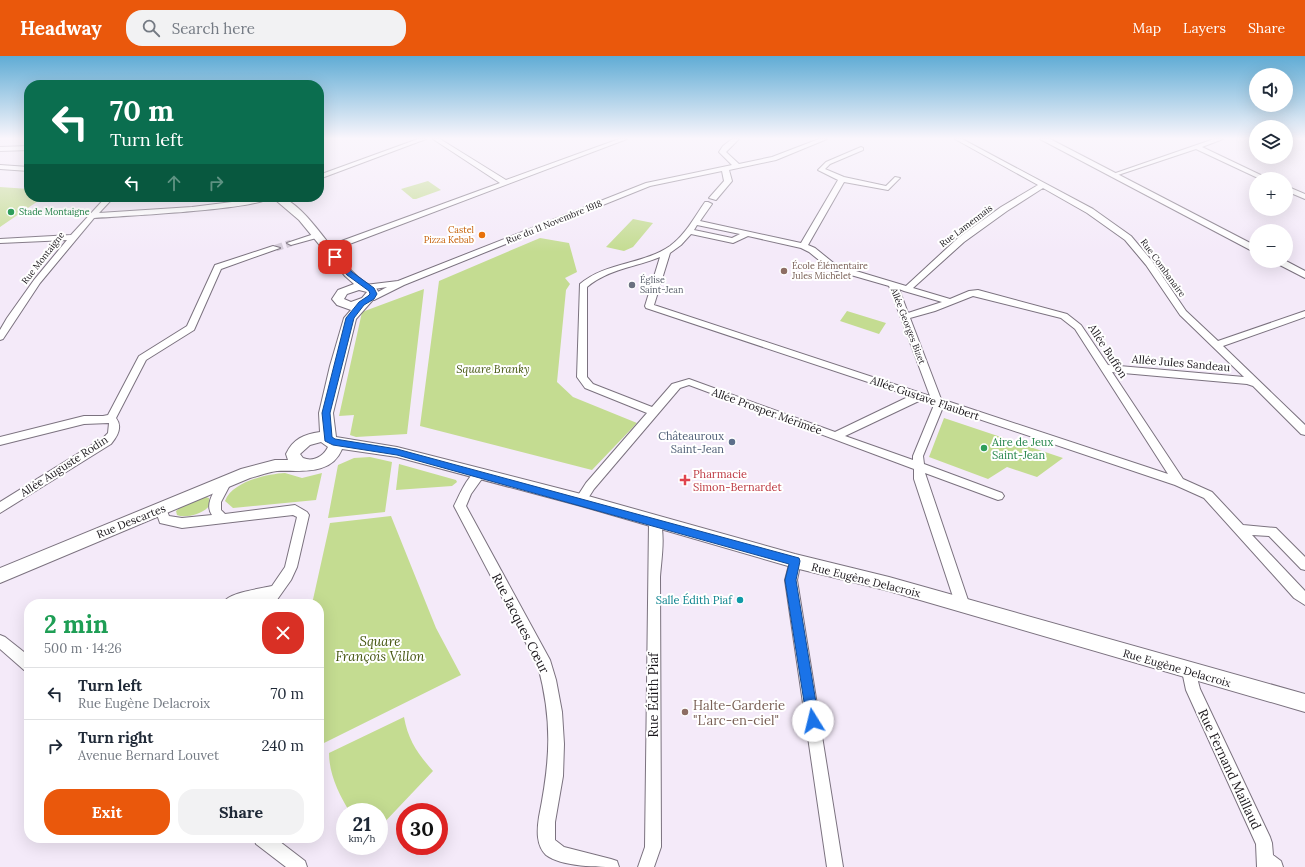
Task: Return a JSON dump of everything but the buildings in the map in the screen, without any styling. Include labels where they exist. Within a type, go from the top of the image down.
[{"type":"street","points":[[496,177],[504,182]]},
{"type":"street","points":[[328,249],[518,177]]},
{"type":"street","name":"Rue du 11 Novembre 1918","points":[[367,294],[401,283],[648,184],[685,177]]},
{"type":"street","points":[[654,412],[589,386],[582,377],[583,286],[588,281],[603,274],[666,252],[688,231],[728,181],[727,177]]},
{"type":"street","points":[[837,177],[888,188],[897,178]]},
{"type":"street","name":"Rue Combanaire","points":[[1029,177],[1090,211],[1128,238],[1149,263],[1183,313],[1305,431]]},
{"type":"street","points":[[1117,177],[1249,246]]},
{"type":"street","points":[[803,246],[842,179]]},
{"type":"street","name":"Rue Lamennais","points":[[906,289],[961,240],[1004,210],[1044,185]]},
{"type":"street","points":[[1293,191],[1305,197]]},
{"type":"street","name":"Rue Montaigne","points":[[0,336],[26,295],[72,237],[105,202]]},
{"type":"street","points":[[92,216],[192,209],[244,202]]},
{"type":"street","points":[[283,202],[303,218],[367,294]]},
{"type":"street","name":"Allée Georges Bizet","points":[[694,222],[803,246],[812,250],[833,267],[893,285],[904,317],[938,402]]},
{"type":"street","name":"Allée Georges Bizet","points":[[688,231],[733,241],[746,234]]},
{"type":"street","points":[[291,243],[317,235]]},
{"type":"street","points":[[0,241],[72,237]]},
{"type":"street","points":[[0,441],[84,420],[109,418],[114,414],[142,358],[192,328],[218,267],[276,248]]},
{"type":"street","name":"Allée Gustave Flaubert","points":[[666,252],[650,306],[1179,482],[1208,495],[1305,599]]},
{"type":"street","points":[[1292,268],[1305,275]]},
{"type":"street","points":[[349,274],[347,289],[339,295],[338,299],[344,305],[350,318]]},
{"type":"street","points":[[893,285],[949,302]]},
{"type":"street","points":[[347,289],[367,294]]},
{"type":"street","name":"Allée Buffon","points":[[904,317],[932,309],[972,293],[978,293],[1064,316],[1078,327],[1179,482]]},
{"type":"street","points":[[344,305],[367,294]]},
{"type":"street","points":[[302,465],[294,459],[301,445],[313,434],[326,413],[350,318],[367,294]]},
{"type":"street","points":[[1216,345],[1305,314]]},
{"type":"street","name":"Allée Jules Sandeau","points":[[1104,368],[1248,381],[1256,384]]},
{"type":"street","name":"Allée Prosper Mérimée","points":[[580,500],[590,486],[676,386],[688,382],[998,496]]},
{"type":"street","points":[[835,436],[920,396]]},
{"type":"street","points":[[938,402],[918,456],[918,466],[920,479],[963,606]]},
{"type":"street","points":[[326,413],[330,440],[335,447],[330,457]]},
{"type":"street","name":"Allée Auguste Rodin","points":[[0,508],[107,441],[113,435],[114,428],[114,422],[109,418]]},
{"type":"street","name":"Rue Eugène Delacroix","points":[[301,445],[321,437],[330,440],[379,448],[480,473],[795,561],[889,584],[1305,703]]},
{"type":"street","name":"Rue Descartes","points":[[0,576],[262,468],[301,445]]},
{"type":"street","name":"Rue Eugène Delacroix","points":[[302,465],[315,465],[330,457],[355,451],[379,448]]},
{"type":"street","name":"Rue Descartes","points":[[262,468],[302,465]]},
{"type":"street","name":"Rue Jacques Cœur","points":[[480,473],[466,492],[460,506],[545,664],[553,692],[556,718],[556,762],[553,791],[545,829],[547,842],[552,850],[560,854],[611,867]]},
{"type":"street","points":[[222,519],[215,511],[215,502],[225,482]]},
{"type":"street","points":[[161,509],[164,520],[182,523],[295,510],[301,512],[302,515],[291,567],[287,576],[269,599]]},
{"type":"street","name":"Rue Édith Piaf","points":[[646,867],[653,847],[655,522]]},
{"type":"street","points":[[1241,530],[1272,531],[1305,565]]},
{"type":"street","points":[[795,561],[791,580],[835,867]]},
{"type":"street","points":[[239,599],[275,591]]},
{"type":"street","points":[[0,641],[24,661]]},
{"type":"street","name":"Rue Fernand Maillaud","points":[[1189,671],[1193,690],[1264,843],[1268,865]]},
{"type":"street","points":[[268,843],[298,867]]},
{"type":"green space","points":[[428,181],[441,190],[413,199],[401,189]]},
{"type":"green space","name":"Stade Montaigne","points":[[0,187],[24,189],[24,202],[37,202],[0,227]]},
{"type":"green space","points":[[633,219],[653,223],[633,247],[624,251],[606,247]]},
{"type":"green space","name":"Square Branky","points":[[540,238],[569,243],[577,272],[565,278],[570,284],[566,290],[557,382],[573,397],[637,423],[592,470],[420,426],[439,281]]},
{"type":"green space","points":[[424,289],[407,434],[356,437],[350,435],[354,415],[339,416],[362,312]]},
{"type":"green space","points":[[847,311],[886,323],[879,334],[840,321]]},
{"type":"green space","points":[[944,418],[1063,458],[1037,477],[1007,467],[988,479],[929,457]]},
{"type":"green space","points":[[370,457],[392,462],[385,512],[328,518],[338,465],[354,458]]},
{"type":"green space","points":[[399,464],[456,480],[457,482],[452,486],[396,490]]},
{"type":"green space","points":[[285,473],[302,478],[322,473],[316,500],[233,508],[225,501],[229,494],[250,480]]},
{"type":"green space","points":[[206,497],[209,498],[210,505],[200,513],[190,516],[177,515],[176,511],[183,505]]},
{"type":"green space","name":"Square François Villon","points":[[391,516],[436,628],[461,675],[324,743],[324,599],[313,599],[330,523]]},
{"type":"green space","points":[[404,717],[408,733],[414,746],[433,771],[403,803],[396,803],[396,810],[388,818],[388,803],[344,803],[335,784],[329,761],[329,753]]},
{"type":"tunnel","points":[[276,248],[291,243]]},
{"type":"place","name":"Stade Montaigne","points":[[11,212]]},
{"type":"place","name":"Castel Pizza Kebab","points":[[482,235]]},
{"type":"place","name":"École Élémentaire Jules Michelet","points":[[784,271]]},
{"type":"place","name":"Église Saint-Jean","points":[[632,285]]},
{"type":"place","name":"Châteauroux Saint-Jean","points":[[732,442]]},
{"type":"place","name":"Aire de Jeux Saint-Jean","points":[[984,448]]},
{"type":"place","name":"Pharmacie Simon-Bernardet","points":[[685,480]]},
{"type":"place","name":"Salle Édith Piaf","points":[[740,600]]},
{"type":"place","name":"Halte-Garderie \"L'arc-en-ciel\"","points":[[685,712]]},
{"type":"route","points":[[335,257],[349,274],[372,290],[373,294],[371,298],[362,304],[350,318],[326,413],[328,438],[333,442],[379,448],[480,473],[795,561],[791,580],[813,721]]}]
